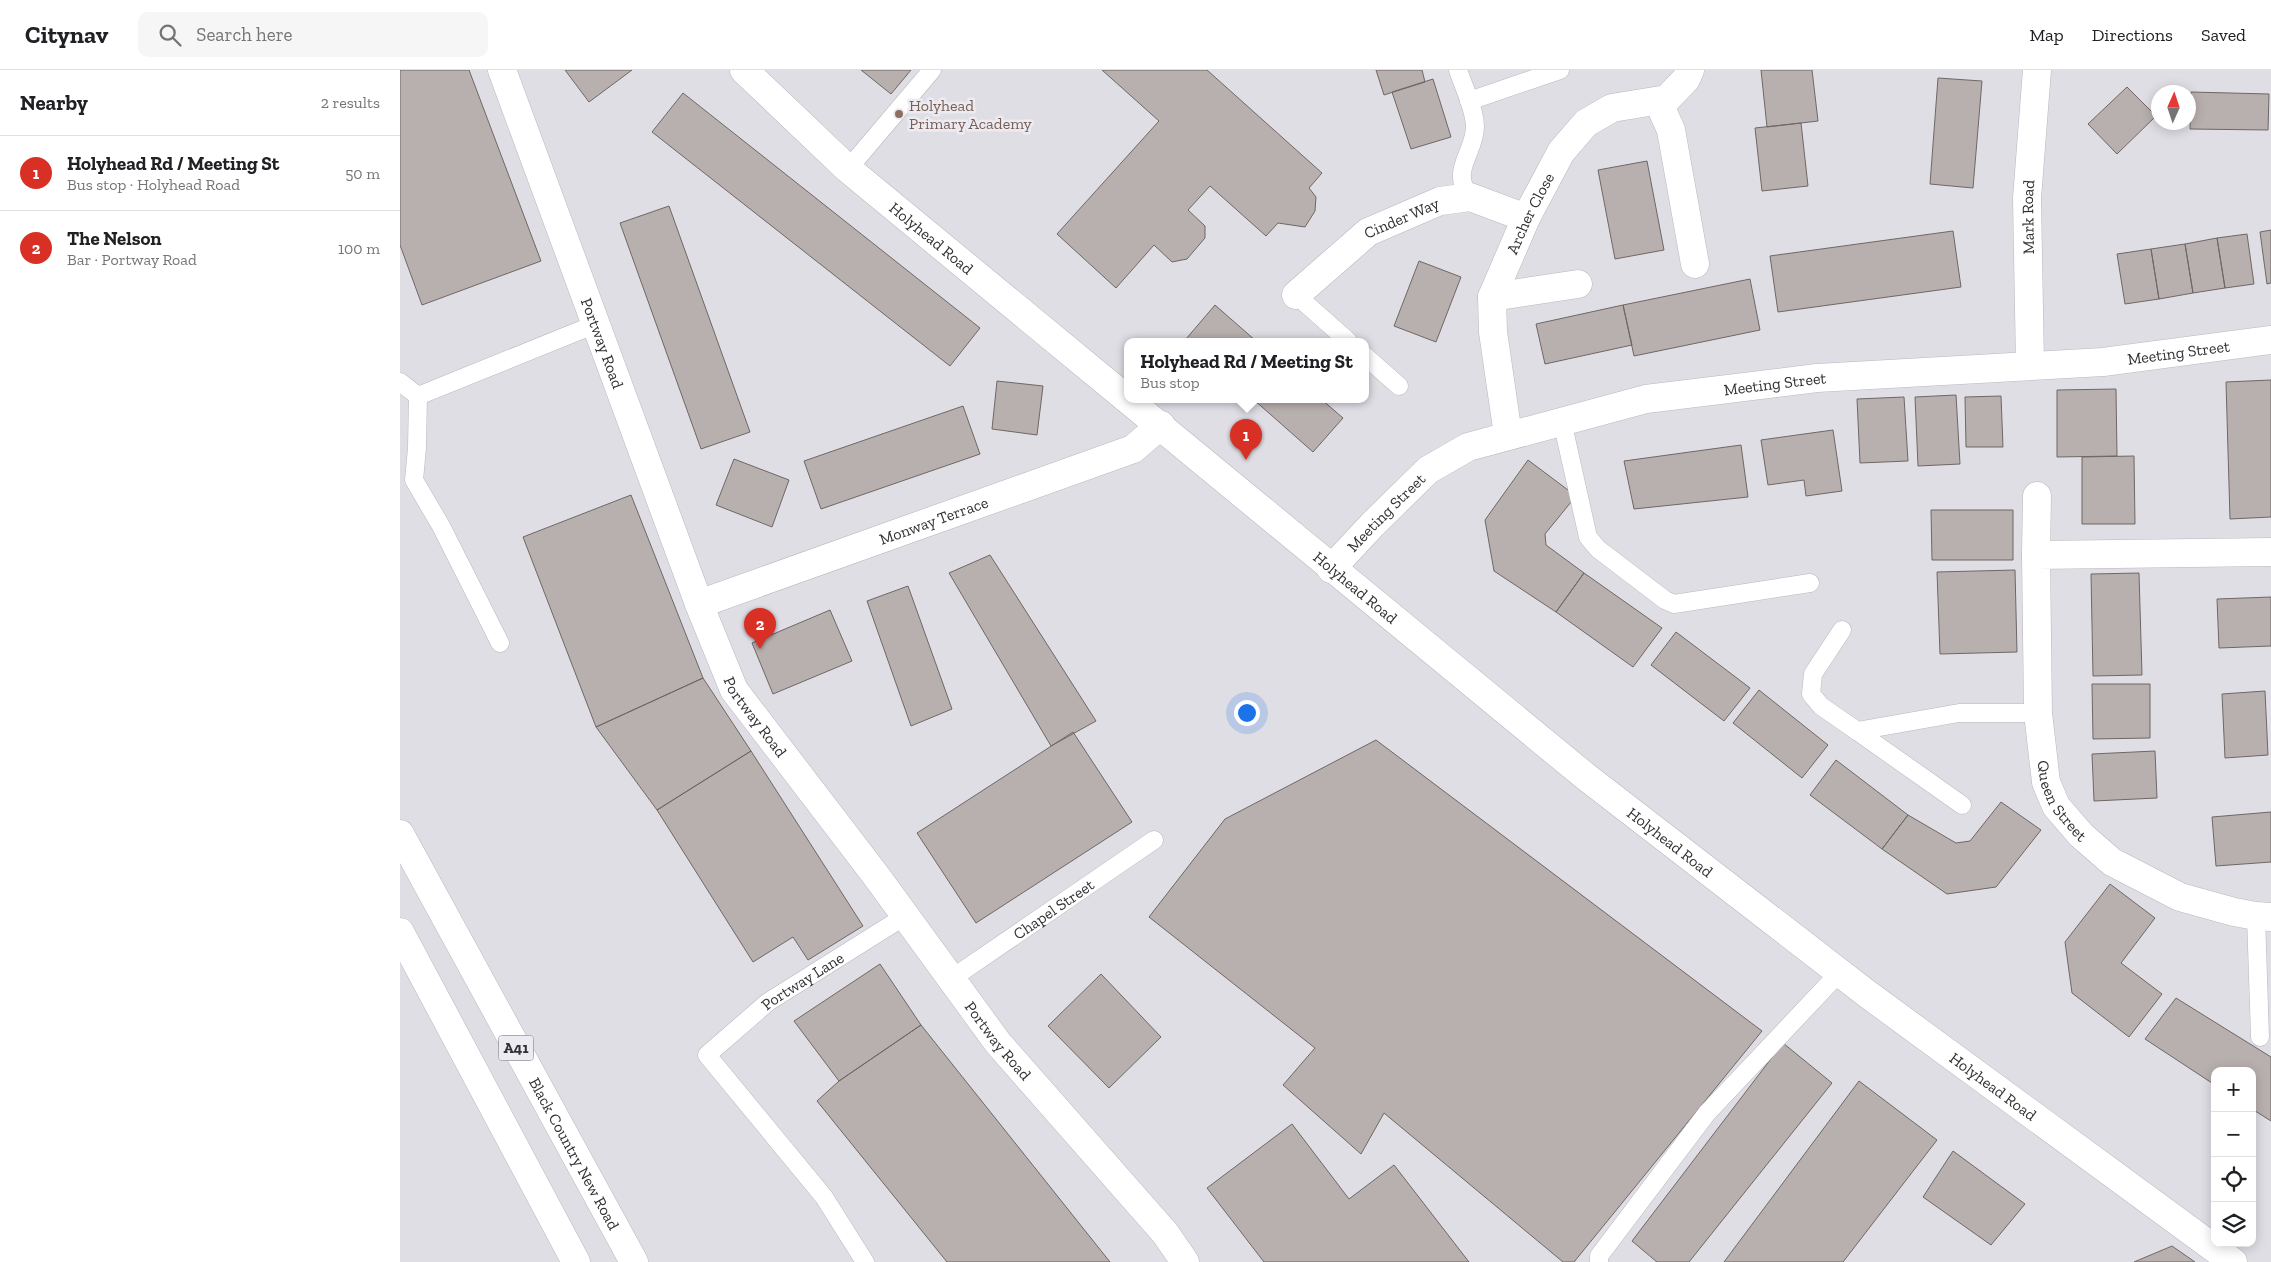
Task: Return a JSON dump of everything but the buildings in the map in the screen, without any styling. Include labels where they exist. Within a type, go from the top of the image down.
[{"type":"main road","name":"Portway Road","points":[[502,70],[699,604],[734,690],[905,916],[998,1043],[1165,1233],[1185,1262]]},
{"type":"main road","name":"Holyhead Road","points":[[744,70],[848,169],[1124,397]]},
{"type":"main road","name":"Archer Close","points":[[1508,434],[1493,332],[1492,297],[1526,218],[1561,152],[1586,123],[1612,108],[1667,99],[1686,79],[1690,70]]},
{"type":"main road","name":"Mark Road","points":[[2030,365],[2026,198],[2037,70]]},
{"type":"main road","points":[[1658,101],[1671,130],[1695,264]]},
{"type":"main road","name":"Cinder Way","points":[[1296,295],[1368,232],[1440,200],[1470,196],[1526,218]]},
{"type":"main road","points":[[1492,297],[1578,284]]},
{"type":"main road","name":"Meeting Street","points":[[1331,569],[1372,525],[1428,470],[1468,447],[1508,434],[1646,399],[1817,378],[2103,362],[2271,340]]},
{"type":"main road","name":"Holyhead Road","points":[[1132,403],[1161,425],[1331,569],[1585,776],[1839,973],[2233,1262]]},
{"type":"main road","name":"Monway Terrace","points":[[699,604],[1132,449],[1161,425]]},
{"type":"main road","name":"Queen Street","points":[[2037,496],[2038,713],[2046,782],[2056,806],[2081,835],[2112,862],[2180,897],[2264,916]]},
{"type":"main road","points":[[2036,555],[2271,552]]},
{"type":"main road","name":"Black Country New Road","points":[[400,834],[634,1262]]},
{"type":"main road","points":[[400,932],[576,1262]]},
{"type":"lane","points":[[848,169],[932,70]]},
{"type":"lane","points":[[1458,70],[1474,115],[1475,128],[1461,180],[1461,186],[1470,196]]},
{"type":"lane","points":[[1469,101],[1560,70]]},
{"type":"lane","points":[[1296,295],[1345,338]]},
{"type":"lane","points":[[418,396],[596,324]]},
{"type":"lane","points":[[1369,360],[1398,386]]},
{"type":"lane","points":[[400,382],[418,396]]},
{"type":"lane","points":[[418,396],[414,480],[441,526],[500,643]]},
{"type":"lane","points":[[1562,421],[1588,537],[1598,550],[1666,600],[1674,604],[1810,583]]},
{"type":"lane","points":[[1842,630],[1813,674],[1811,694],[1821,706],[1962,805]]},
{"type":"lane","points":[[1857,731],[1959,713],[2038,713]]},
{"type":"lane","name":"Chapel Street","points":[[951,979],[1154,840]]},
{"type":"lane","name":"Portway Lane","points":[[865,1262],[824,1198],[707,1055],[768,1002],[905,916]]},
{"type":"lane","points":[[2260,1037],[2264,916]]},
{"type":"lane","points":[[1599,1262],[1599,1256],[1707,1113],[1839,973]]},
{"type":"place","name":"Holyhead Primary Academy","points":[[899,114]]},
{"type":"place","name":"Holyhead Rd / Meeting St","points":[[1246,460]]},
{"type":"place","name":"The Nelson","points":[[760,649]]}]
